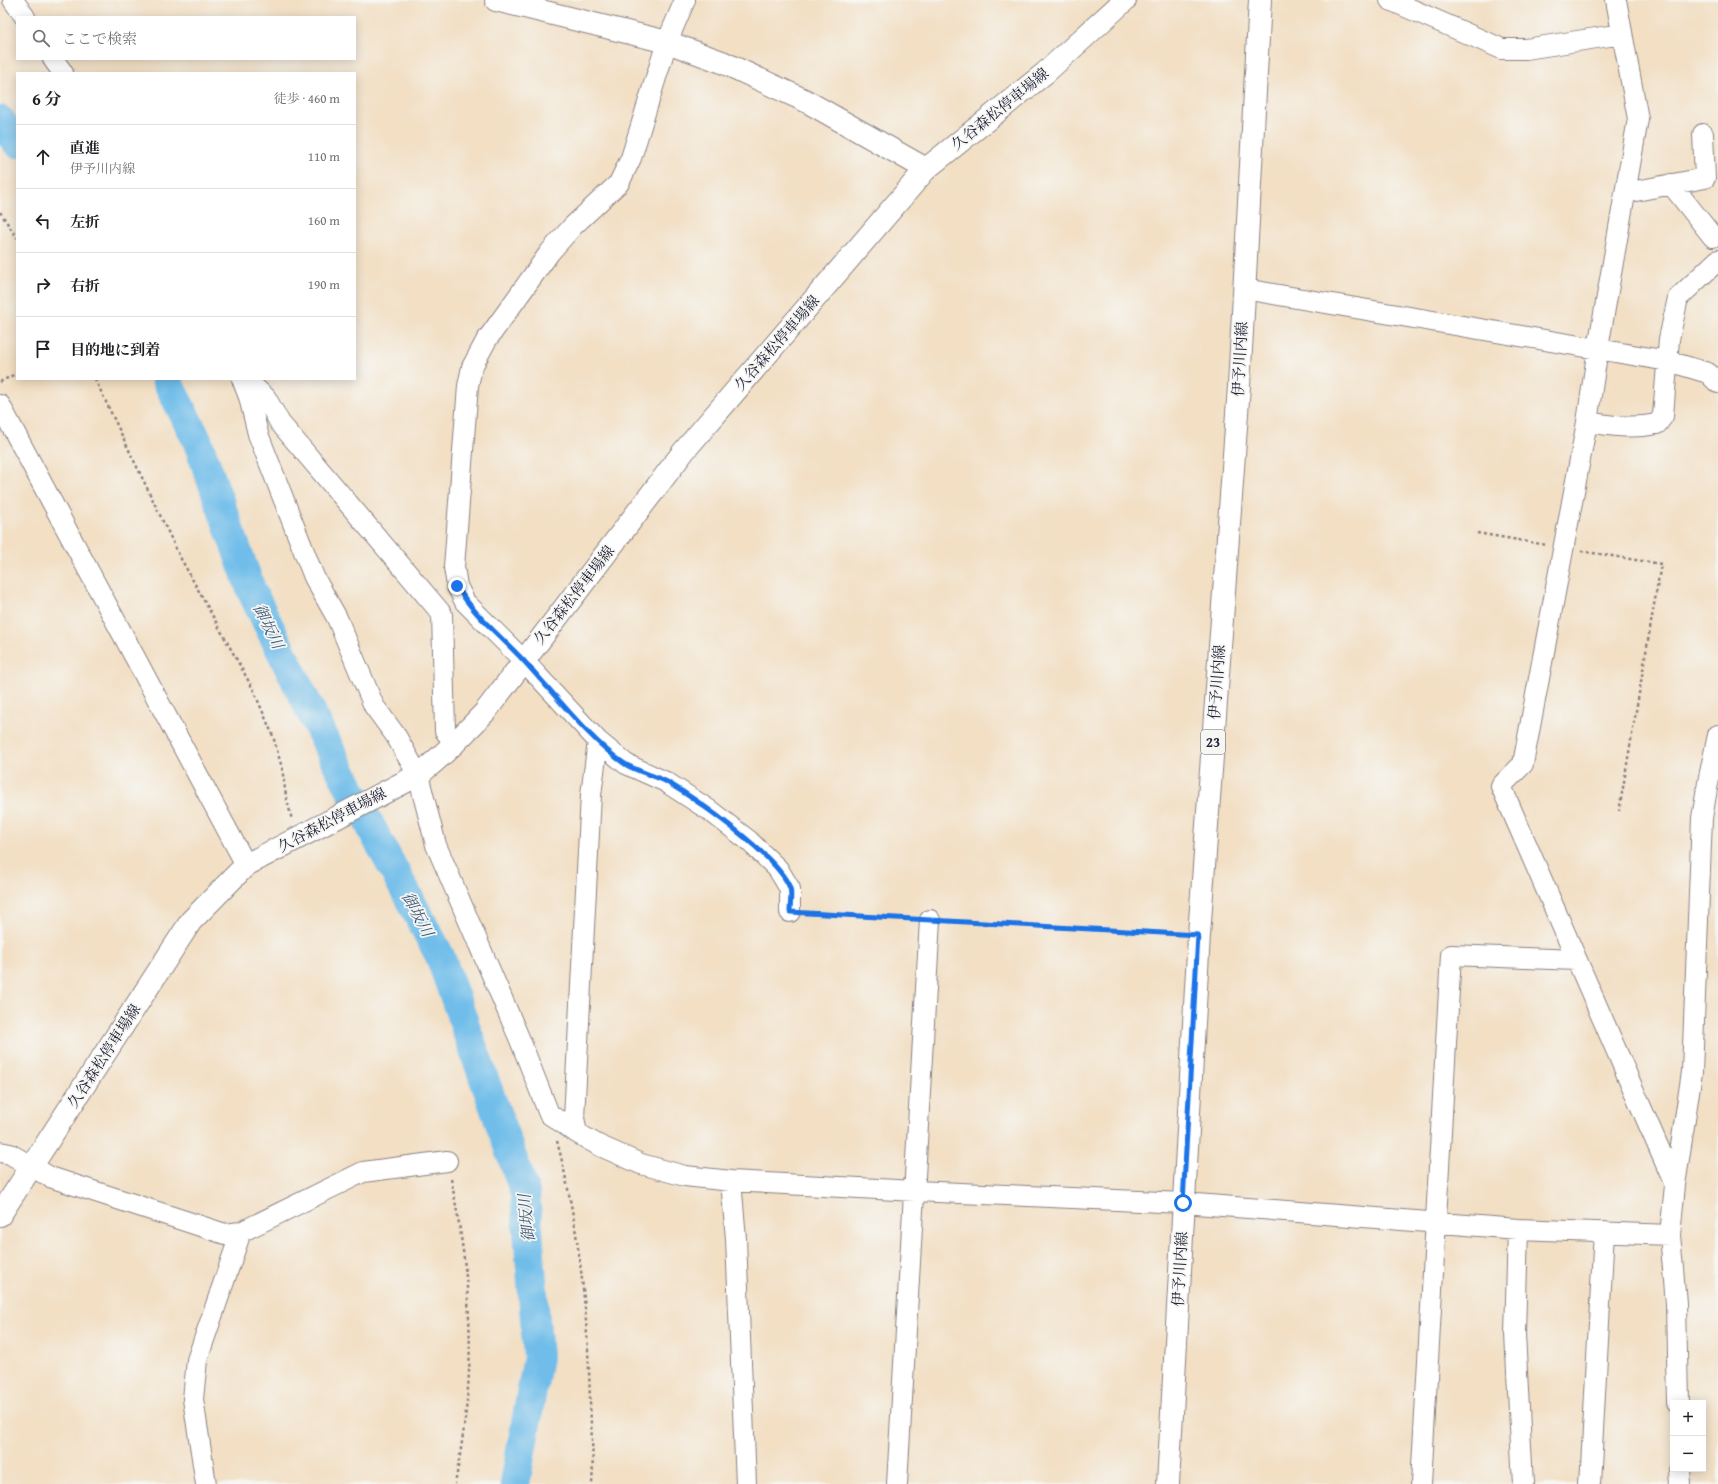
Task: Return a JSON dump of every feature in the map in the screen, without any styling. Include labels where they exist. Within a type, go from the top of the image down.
[{"type":"main road","points":[[496,0],[667,42],[722,62],[806,101],[926,169]]},
{"type":"main road","name":"久谷森松停車場線","points":[[0,1215],[191,920],[246,865],[412,778],[437,760],[454,744],[485,712],[523,660],[684,451],[926,169],[1045,73],[1125,0]]},
{"type":"main road","name":"伊予川内線","points":[[1168,1484],[1198,935],[1239,386],[1260,0]]},
{"type":"street","points":[[13,0],[24,16]]},
{"type":"street","points":[[685,0],[667,42],[631,158],[619,183],[573,226],[550,252],[486,341],[472,367],[467,394],[454,567],[457,586],[465,602],[523,660],[598,741],[626,764],[666,782],[709,810],[748,840],[778,869],[790,889],[790,912]]},
{"type":"street","points":[[1390,0],[1502,49],[1526,49],[1622,34]]},
{"type":"street","points":[[1616,0],[1638,119],[1598,348],[1587,422],[1522,764],[1501,786],[1675,1184]]},
{"type":"street","points":[[55,60],[62,72]]},
{"type":"street","points":[[1625,193],[1705,178],[1703,134]]},
{"type":"street","points":[[1671,184],[1713,237]]},
{"type":"street","points":[[1587,422],[1626,428],[1644,427],[1657,424],[1663,416],[1669,339],[1678,298],[1718,260]]},
{"type":"street","points":[[1244,289],[1668,361],[1708,373],[1718,383]]},
{"type":"street","points":[[244,380],[258,434],[314,577],[337,618],[374,706],[396,736],[436,845],[520,1040],[549,1114],[577,1133],[598,1145],[641,1164],[685,1176],[731,1181],[1183,1203],[1518,1229],[1670,1235]]},
{"type":"street","points":[[245,380],[266,398],[280,423],[442,614],[445,731],[454,744]]},
{"type":"street","points":[[0,405],[246,865]]},
{"type":"street","points":[[1678,1400],[1676,1303],[1670,1235],[1675,1184],[1692,1072],[1702,818],[1718,735]]},
{"type":"street","points":[[577,1133],[574,1118],[591,795],[598,741]]},
{"type":"street","points":[[897,1484],[930,920]]},
{"type":"street","points":[[1421,1484],[1451,955],[1577,960]]},
{"type":"street","points":[[0,1152],[10,1154],[50,1177],[225,1234],[241,1232],[363,1172],[447,1161]]},
{"type":"street","points":[[731,1181],[736,1239],[746,1484]]},
{"type":"street","points":[[1518,1229],[1515,1334],[1523,1484]]},
{"type":"street","points":[[206,1484],[193,1399],[197,1360],[241,1232]]},
{"type":"street","points":[[1590,1484],[1604,1232]]},
{"type":"street","points":[[1679,1472],[1680,1484]]},
{"type":"path","points":[[0,212],[16,236]]},
{"type":"path","points":[[0,382],[16,374]]},
{"type":"path","points":[[95,380],[180,557],[253,689],[273,736],[282,768],[286,796],[303,835]]},
{"type":"path","points":[[1477,533],[1661,564],[1619,811]]},
{"type":"path","points":[[790,912],[1198,935]]},
{"type":"path","points":[[549,1114],[565,1173],[580,1258],[590,1372],[593,1464],[592,1484]]},
{"type":"path","points":[[447,1161],[457,1208],[465,1263],[469,1319],[466,1415],[455,1484]]},
{"type":"waterway","name":"御坂川","points":[[0,120],[16,142]]},
{"type":"waterway","name":"御坂川","points":[[167,380],[197,440],[252,592],[335,760],[440,956],[525,1193],[538,1357],[515,1484]]},
{"type":"route","points":[[457,586],[465,602],[523,660],[598,741],[626,764],[666,782],[709,810],[748,840],[778,869],[790,889],[790,912],[1198,935],[1183,1203]]}]
